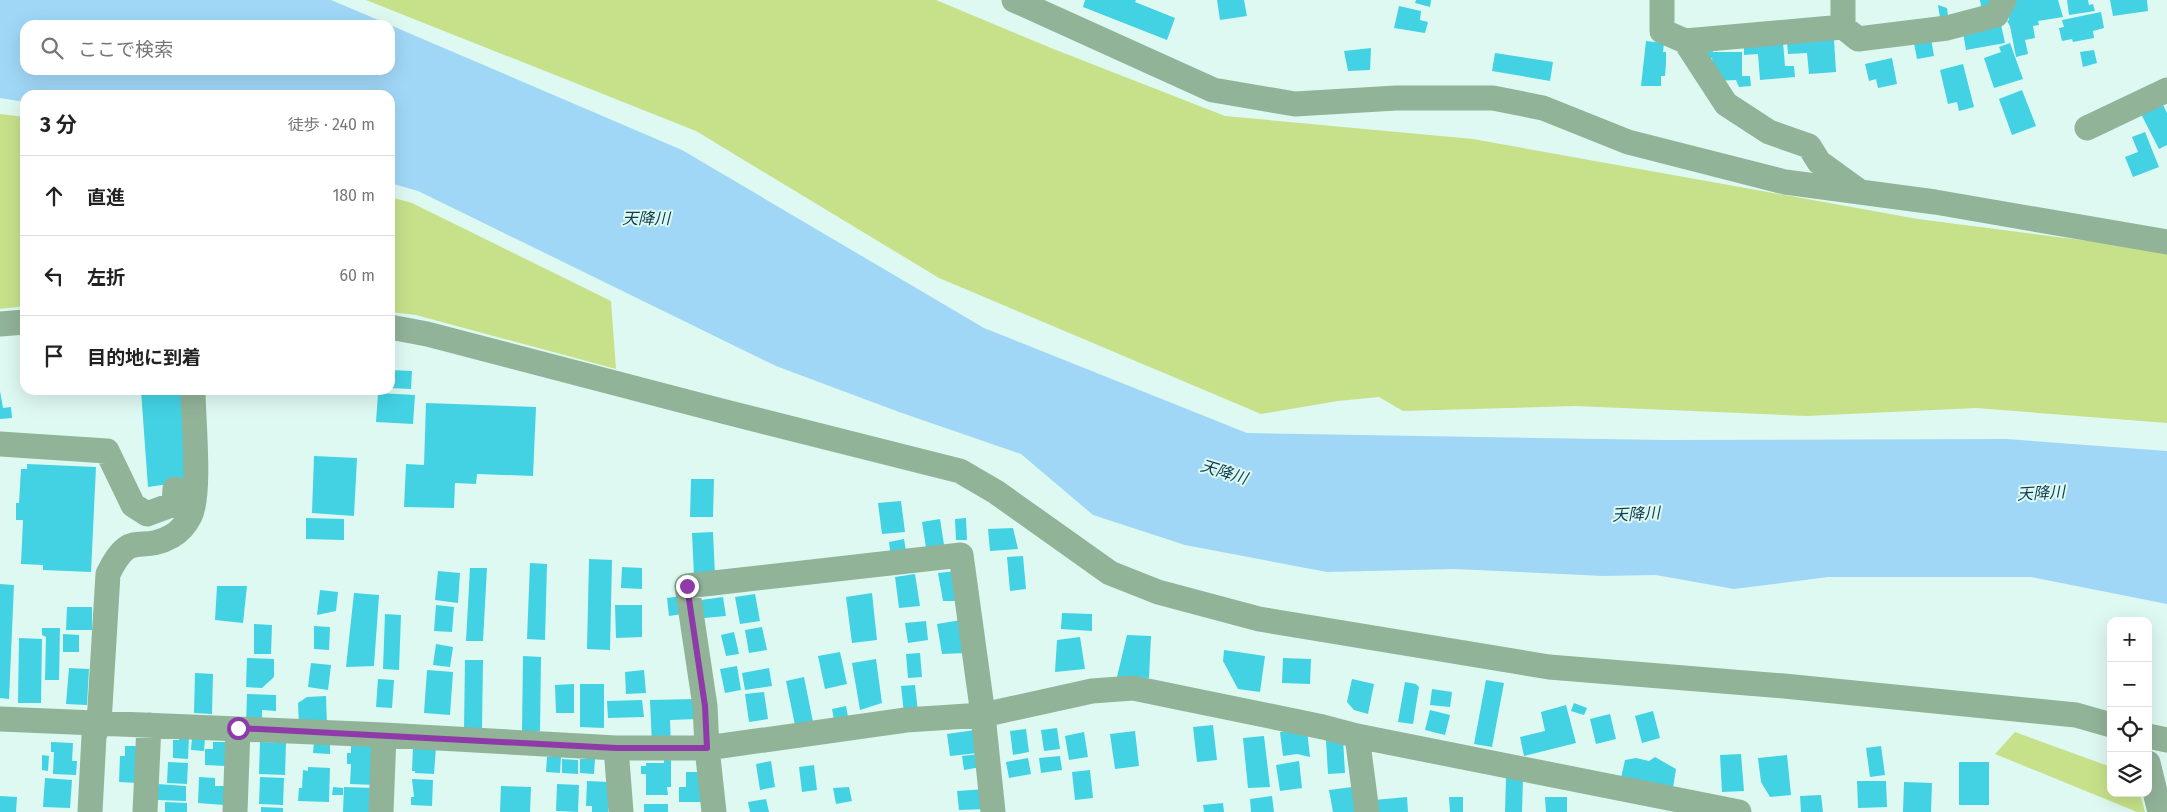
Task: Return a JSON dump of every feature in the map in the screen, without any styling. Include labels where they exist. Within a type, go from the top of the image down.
[{"type":"street","points":[[1014,0],[1051,7],[1212,90],[1295,104],[1396,98],[1493,98],[1543,108],[1628,142],[1784,182],[1935,202],[2167,242]]},
{"type":"street","points":[[1662,0],[1662,31],[1685,41],[1843,27],[1858,39],[1947,28],[1996,14],[2004,0]]},
{"type":"street","points":[[1843,0],[1843,27]]},
{"type":"street","points":[[1685,41],[1726,104],[1769,132],[1809,146],[1819,162],[1861,192]]},
{"type":"street","points":[[2088,128],[2167,90]]},
{"type":"street","points":[[0,324],[20,322]]},
{"type":"street","points":[[395,328],[427,334],[960,471],[996,492],[1110,574],[1158,592],[1259,619],[1549,668],[1774,685],[2076,715],[2107,724]]},
{"type":"street","points":[[90,812],[94,736],[99,723],[108,574],[117,556],[130,544],[150,543],[172,536],[183,527],[191,515],[195,490],[193,395]]},
{"type":"street","points":[[0,444],[107,451],[133,505],[147,514],[174,504],[175,489]]},
{"type":"street","points":[[714,812],[707,748],[705,706],[687,586],[961,555],[983,715],[993,812]]},
{"type":"street","points":[[0,719],[238,728],[616,748],[707,748],[906,720],[983,715],[1092,691],[1133,688],[1323,727],[1357,736],[1739,812]]},
{"type":"street","points":[[145,812],[149,725]]},
{"type":"street","points":[[235,812],[238,728]]},
{"type":"street","points":[[381,812],[384,735]]},
{"type":"street","points":[[1357,736],[1367,812]]},
{"type":"street","points":[[2152,737],[2167,740]]},
{"type":"street","points":[[616,748],[621,812]]},
{"type":"street","points":[[2152,779],[2160,812]]},
{"type":"green space","points":[[366,0],[936,0],[1051,48],[1225,116],[1473,139],[1918,219],[2167,251],[2167,423],[1976,408],[1806,416],[1575,406],[1403,411],[1379,397],[1338,401],[1261,414],[939,278],[696,131]]},
{"type":"green space","points":[[0,114],[20,116],[20,307],[0,309]]},
{"type":"green space","points":[[395,198],[412,203],[611,301],[616,369],[416,315],[395,313]]},
{"type":"green space","points":[[2015,732],[2107,766],[2107,797],[2141,797],[2145,812],[2137,812],[1995,754]]},
{"type":"water","name":"天降川","points":[[0,0],[331,0],[378,20],[20,20],[20,75],[395,75],[395,27],[682,150],[984,328],[1247,433],[1664,440],[2007,439],[2167,451],[2167,604],[2031,577],[1828,577],[1734,589],[1656,575],[1604,576],[1454,569],[1327,572],[1185,545],[1093,515],[1021,454],[899,412],[776,366],[418,191],[395,184],[395,90],[20,90],[20,101],[0,98]]},
{"type":"building","points":[[1085,0],[1136,0],[1135,2],[1175,18],[1167,40],[1083,7]]},
{"type":"building","points":[[1217,0],[1244,0],[1247,16],[1220,20]]},
{"type":"building","points":[[1416,0],[1431,0],[1430,7],[1415,3]]},
{"type":"building","points":[[1980,0],[1994,0],[1982,12]]},
{"type":"building","points":[[2007,0],[2058,0],[2063,17],[2038,21],[2039,25],[2033,26],[2035,38],[2025,40],[2028,54],[2016,57],[2010,26],[2007,21],[2009,20]]},
{"type":"building","points":[[2067,0],[2088,0],[2089,5],[2093,4],[2095,11],[2069,15]]},
{"type":"building","points":[[2110,0],[2147,0],[2148,11],[2113,16]]},
{"type":"building","points":[[1938,5],[1947,8],[1949,24],[1941,24]]},
{"type":"building","points":[[1399,6],[1421,11],[1420,20],[1428,22],[1425,33],[1394,28]]},
{"type":"building","points":[[2101,12],[2104,28],[2093,31],[2094,38],[2073,42],[2072,39],[2062,41],[2059,28],[2064,27],[2062,20]]},
{"type":"building","points":[[2000,20],[2005,43],[1966,50],[1962,27]]},
{"type":"building","points":[[1834,39],[1836,72],[1809,74],[1807,53],[1788,54],[1787,42]]},
{"type":"building","points":[[1931,39],[1934,56],[1917,59],[1914,43]]},
{"type":"building","points":[[1646,41],[1664,43],[1663,52],[1666,52],[1666,63],[1665,76],[1661,76],[1661,86],[1641,86]]},
{"type":"building","points":[[1783,42],[1785,66],[1794,66],[1795,77],[1760,80],[1758,54],[1744,55],[1744,45]]},
{"type":"building","points":[[2010,43],[2023,79],[1994,88],[1984,58],[2001,52],[1999,47]]},
{"type":"building","points":[[1711,45],[1713,52],[1742,52],[1742,76],[1750,76],[1751,86],[1739,87],[1736,80],[1715,81],[1712,58],[1698,59]]},
{"type":"building","points":[[1371,48],[1370,70],[1348,71],[1344,51]]},
{"type":"building","points":[[2094,50],[2097,63],[2083,67],[2080,52]]},
{"type":"building","points":[[1495,53],[1553,62],[1550,81],[1492,71]]},
{"type":"building","points":[[1892,58],[1897,84],[1878,88],[1876,79],[1869,81],[1865,64]]},
{"type":"building","points":[[1963,64],[1974,107],[1959,111],[1957,102],[1948,104],[1940,70]]},
{"type":"building","points":[[2022,90],[2036,126],[2012,135],[1999,99]]},
{"type":"building","points":[[2162,103],[2167,113],[2167,145],[2159,149],[2141,114]]},
{"type":"building","points":[[2145,132],[2159,167],[2133,177],[2125,157],[2138,152],[2132,137]]},
{"type":"building","points":[[395,370],[412,371],[411,389],[395,388]]},
{"type":"building","points":[[0,391],[3,408],[11,407],[12,418],[0,419]]},
{"type":"building","points":[[141,395],[187,395],[190,481],[148,487]]},
{"type":"building","points":[[378,395],[415,395],[413,424],[376,422]]},
{"type":"building","points":[[426,403],[536,407],[533,476],[477,474],[476,484],[455,483],[454,508],[404,507],[406,464],[424,465]]},
{"type":"building","points":[[314,456],[357,458],[354,516],[312,513]]},
{"type":"building","points":[[27,464],[96,467],[91,572],[43,570],[43,565],[21,564],[23,520],[16,520],[16,503],[19,503],[21,469],[27,469]]},
{"type":"building","points":[[691,479],[714,479],[713,517],[690,517]]},
{"type":"building","points":[[901,501],[905,532],[882,534],[878,503]]},
{"type":"building","points":[[306,518],[344,519],[344,540],[306,539]]},
{"type":"building","points":[[966,518],[967,540],[956,540],[955,519]]},
{"type":"building","points":[[940,519],[945,551],[927,554],[922,522]]},
{"type":"building","points":[[1013,528],[1018,549],[990,551],[988,529]]},
{"type":"building","points":[[713,532],[715,575],[694,576],[692,533]]},
{"type":"building","points":[[904,539],[907,557],[891,559],[889,542]]},
{"type":"building","points":[[1023,556],[1026,589],[1010,591],[1007,557]]},
{"type":"building","points":[[589,559],[612,560],[610,650],[587,649]]},
{"type":"building","points":[[530,563],[547,564],[545,640],[527,639]]},
{"type":"building","points":[[622,567],[642,568],[642,589],[621,588]]},
{"type":"building","points":[[470,568],[487,568],[483,641],[466,641]]},
{"type":"building","points":[[438,571],[460,573],[458,603],[435,600]]},
{"type":"building","points":[[957,571],[963,601],[943,601],[938,573]]},
{"type":"building","points":[[915,574],[920,606],[899,608],[895,577]]},
{"type":"building","points":[[0,584],[14,585],[9,699],[0,698]]},
{"type":"building","points":[[217,586],[247,586],[243,623],[215,620]]},
{"type":"building","points":[[320,590],[338,592],[336,611],[317,615]]},
{"type":"building","points":[[354,593],[379,595],[374,666],[346,667]]},
{"type":"building","points":[[872,593],[877,640],[852,643],[846,597]]},
{"type":"building","points":[[755,594],[760,621],[740,624],[735,597]]},
{"type":"building","points":[[681,596],[683,614],[669,616],[667,598]]},
{"type":"building","points":[[723,597],[726,616],[704,618],[701,600]]},
{"type":"building","points":[[436,605],[454,607],[452,632],[434,631]]},
{"type":"building","points":[[615,605],[642,605],[642,637],[616,638]]},
{"type":"building","points":[[67,607],[92,607],[92,630],[66,630]]},
{"type":"building","points":[[1062,613],[1092,614],[1092,631],[1061,629]]},
{"type":"building","points":[[385,614],[401,615],[399,670],[383,669]]},
{"type":"building","points":[[961,620],[966,653],[942,654],[937,624]]},
{"type":"building","points":[[926,621],[928,640],[908,643],[905,623]]},
{"type":"building","points":[[254,624],[272,625],[271,654],[254,654]]},
{"type":"building","points":[[314,626],[330,627],[329,650],[314,649]]},
{"type":"building","points":[[762,627],[767,650],[749,653],[745,630]]},
{"type":"building","points":[[42,628],[60,628],[59,680],[45,680],[46,637],[42,635]]},
{"type":"building","points":[[734,632],[739,654],[726,656],[721,635]]},
{"type":"building","points":[[63,634],[79,635],[79,652],[63,652]]},
{"type":"building","points":[[1127,635],[1151,636],[1149,678],[1117,677]]},
{"type":"building","points":[[1080,637],[1085,669],[1055,672],[1057,640]]},
{"type":"building","points":[[19,638],[42,639],[41,703],[18,703]]},
{"type":"building","points":[[436,644],[453,647],[450,667],[433,665]]},
{"type":"building","points":[[1224,650],[1265,656],[1260,692],[1238,689],[1223,661]]},
{"type":"building","points":[[840,652],[847,684],[825,689],[818,656]]},
{"type":"building","points":[[920,653],[922,677],[908,678],[906,654]]},
{"type":"building","points":[[523,656],[541,657],[540,731],[522,731]]},
{"type":"building","points":[[247,658],[274,659],[274,677],[262,688],[246,687]]},
{"type":"building","points":[[1283,658],[1311,659],[1310,684],[1282,683]]},
{"type":"building","points":[[876,659],[882,703],[860,710],[852,663]]},
{"type":"building","points":[[465,660],[483,660],[482,729],[464,729]]},
{"type":"building","points":[[311,663],[331,665],[328,690],[308,687]]},
{"type":"building","points":[[737,666],[741,690],[725,693],[720,669]]},
{"type":"building","points":[[69,668],[89,669],[87,705],[66,704]]},
{"type":"building","points":[[769,668],[772,686],[745,690],[742,673]]},
{"type":"building","points":[[427,670],[453,672],[450,715],[424,713]]},
{"type":"building","points":[[644,670],[646,693],[626,694],[625,672]]},
{"type":"building","points":[[195,673],[213,674],[212,714],[194,713]]},
{"type":"building","points":[[804,677],[813,722],[795,725],[786,681]]},
{"type":"building","points":[[378,679],[394,680],[392,708],[376,707]]},
{"type":"building","points":[[1352,679],[1374,684],[1368,714],[1354,710],[1347,702]]},
{"type":"building","points":[[1486,680],[1504,683],[1492,747],[1474,744]]},
{"type":"building","points":[[1405,682],[1416,684],[1419,687],[1413,724],[1398,722]]},
{"type":"building","points":[[574,684],[574,713],[556,713],[555,685]]},
{"type":"building","points":[[580,684],[604,684],[604,728],[580,727]]},
{"type":"building","points":[[915,685],[918,712],[904,714],[901,686]]},
{"type":"building","points":[[1432,689],[1452,692],[1450,707],[1430,705]]},
{"type":"building","points":[[764,692],[768,719],[749,722],[745,694]]},
{"type":"building","points":[[247,694],[276,695],[276,711],[262,710],[262,725],[246,725]]},
{"type":"building","points":[[326,696],[327,726],[299,727],[298,703],[307,697]]},
{"type":"building","points":[[696,699],[697,719],[670,720],[671,745],[652,745],[650,700]]},
{"type":"building","points":[[642,700],[644,717],[608,718],[607,701]]},
{"type":"building","points":[[1574,703],[1587,708],[1584,715],[1571,711]]},
{"type":"building","points":[[1566,705],[1576,743],[1524,756],[1520,737],[1545,731],[1541,712]]},
{"type":"building","points":[[846,706],[849,722],[835,725],[832,709]]},
{"type":"building","points":[[1430,710],[1450,715],[1445,735],[1425,730]]},
{"type":"building","points":[[1653,711],[1660,738],[1642,743],[1635,716]]},
{"type":"building","points":[[1610,714],[1616,739],[1596,744],[1590,719]]},
{"type":"building","points":[[1213,725],[1217,760],[1197,762],[1193,727]]},
{"type":"building","points":[[1057,728],[1060,749],[1044,751],[1041,730]]},
{"type":"building","points":[[1026,729],[1029,752],[1013,755],[1010,731]]},
{"type":"building","points":[[975,730],[978,753],[950,756],[947,734]]},
{"type":"building","points":[[1307,730],[1310,757],[1297,754],[1283,756],[1280,732]]},
{"type":"building","points":[[1135,731],[1139,766],[1115,769],[1110,734]]},
{"type":"building","points":[[1084,732],[1088,757],[1069,760],[1065,736]]},
{"type":"building","points":[[179,735],[189,736],[188,759],[173,758],[173,740],[179,740]]},
{"type":"building","points":[[1264,736],[1270,787],[1248,788],[1243,738]]},
{"type":"building","points":[[192,738],[205,738],[204,751],[191,750]]},
{"type":"building","points":[[1343,739],[1345,773],[1328,774],[1326,740]]},
{"type":"building","points":[[51,742],[73,743],[72,761],[77,761],[76,775],[53,774],[54,752],[51,752]]},
{"type":"building","points":[[213,742],[226,742],[225,766],[205,765],[205,749],[213,749]]},
{"type":"building","points":[[260,742],[286,743],[285,775],[259,774]]},
{"type":"building","points":[[314,742],[330,743],[330,754],[313,753]]},
{"type":"building","points":[[351,745],[377,747],[375,785],[350,784],[351,764],[347,764],[347,753],[351,753]]},
{"type":"building","points":[[125,746],[140,746],[138,783],[119,782],[120,756],[125,756]]},
{"type":"building","points":[[1881,746],[1885,775],[1870,777],[1866,748]]},
{"type":"building","points":[[413,747],[436,747],[434,774],[415,773],[415,771],[412,771]]},
{"type":"building","points":[[979,754],[981,767],[964,770],[962,756]]},
{"type":"building","points":[[1741,754],[1744,791],[1722,792],[1720,755]]},
{"type":"building","points":[[42,755],[49,756],[48,771],[42,770]]},
{"type":"building","points":[[1787,755],[1791,795],[1770,797],[1761,782],[1758,758]]},
{"type":"building","points":[[1060,756],[1062,770],[1041,773],[1039,758]]},
{"type":"building","points":[[547,757],[561,757],[560,773],[546,772]]},
{"type":"building","points":[[1655,757],[1676,769],[1673,788],[1621,778],[1625,760],[1636,758],[1649,761]]},
{"type":"building","points":[[1028,758],[1031,774],[1009,778],[1006,762]]},
{"type":"building","points":[[562,759],[578,760],[578,774],[562,773]]},
{"type":"building","points":[[580,759],[595,759],[594,774],[580,773]]},
{"type":"building","points":[[664,759],[671,759],[671,787],[667,787],[668,795],[646,795],[646,774],[641,774],[641,766],[646,766],[646,763],[664,763]]},
{"type":"building","points":[[771,761],[775,787],[760,790],[756,764]]},
{"type":"building","points":[[1299,761],[1302,788],[1280,791],[1276,765]]},
{"type":"building","points":[[168,762],[188,763],[187,784],[167,783]]},
{"type":"building","points":[[1959,762],[1989,762],[1989,805],[1959,805]]},
{"type":"building","points":[[814,765],[817,790],[802,792],[799,767]]},
{"type":"building","points":[[308,767],[330,768],[329,802],[298,801],[299,788],[302,788],[303,770],[308,771]]},
{"type":"building","points":[[1090,770],[1093,798],[1075,800],[1072,772]]},
{"type":"building","points":[[686,772],[703,772],[703,802],[679,802],[679,787],[686,787]]},
{"type":"building","points":[[199,777],[215,778],[215,786],[225,786],[224,805],[198,803]]},
{"type":"building","points":[[260,777],[284,778],[283,805],[259,804]]},
{"type":"building","points":[[45,778],[72,780],[70,808],[43,807]]},
{"type":"building","points":[[1506,778],[1523,778],[1522,812],[1505,812]]},
{"type":"building","points":[[412,779],[433,780],[432,806],[411,805],[411,797],[414,797]]},
{"type":"building","points":[[587,781],[609,782],[608,812],[592,812],[592,806],[586,806]]},
{"type":"building","points":[[1857,781],[1886,781],[1887,807],[1858,808]]},
{"type":"building","points":[[1904,782],[1932,783],[1931,812],[1903,812]]},
{"type":"building","points":[[157,784],[186,786],[186,801],[157,800]]},
{"type":"building","points":[[557,784],[579,785],[578,812],[556,811]]},
{"type":"building","points":[[501,786],[531,787],[530,812],[500,812]]},
{"type":"building","points":[[333,787],[343,788],[343,795],[332,795]]},
{"type":"building","points":[[344,787],[374,788],[373,812],[343,812]]},
{"type":"building","points":[[849,787],[852,801],[836,804],[833,788]]},
{"type":"building","points":[[1352,787],[1356,812],[1333,812],[1329,790]]},
{"type":"building","points":[[986,789],[987,809],[959,810],[957,791]]},
{"type":"building","points":[[1821,795],[1823,812],[1801,812],[1800,796]]},
{"type":"building","points":[[0,796],[17,797],[16,812],[0,812]]},
{"type":"building","points":[[1272,796],[1274,812],[1251,812],[1250,799]]},
{"type":"building","points":[[1407,797],[1408,812],[1375,812],[1374,800]]},
{"type":"building","points":[[1449,797],[1463,797],[1463,812],[1450,812]]},
{"type":"building","points":[[1545,797],[1567,797],[1567,812],[1546,812]]},
{"type":"building","points":[[766,799],[769,812],[750,812],[748,802]]},
{"type":"building","points":[[165,802],[187,803],[187,812],[165,812]]},
{"type":"building","points":[[1223,803],[1224,812],[1204,812],[1203,805]]},
{"type":"building","points":[[644,804],[668,804],[668,812],[644,812]]},
{"type":"building","points":[[261,807],[283,808],[283,812],[261,812]]},
{"type":"route","points":[[238,728],[616,748],[707,748],[705,706],[697,666],[687,586]]}]
